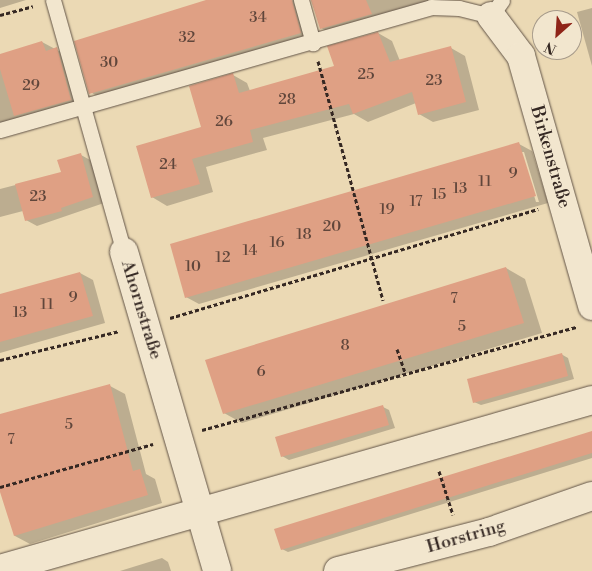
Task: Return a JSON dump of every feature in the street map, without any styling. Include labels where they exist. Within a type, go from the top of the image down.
[{"type":"street","name":"Birkenstraße","points":[[496,5],[521,56],[562,201],[590,310]]},
{"type":"street","name":"Ahornstraße","points":[[124,252],[217,571]]},
{"type":"street","points":[[0,569],[200,513],[431,444],[592,400]]},
{"type":"street","name":"Horstring","points":[[338,571],[460,540],[592,496]]},
{"type":"lane","name":"Ahornstraße","points":[[53,0],[124,252]]},
{"type":"lane","points":[[0,130],[313,43],[301,0]]},
{"type":"lane","name":"Birkenstraße","points":[[313,43],[431,7],[459,8],[496,5]]},
{"type":"path","points":[[0,15],[53,0]]},
{"type":"path","points":[[313,43],[383,300]]},
{"type":"path","points":[[0,360],[145,324],[373,260],[562,201]]},
{"type":"path","points":[[0,487],[405,372],[590,310]]},
{"type":"path","points":[[397,349],[405,372]]},
{"type":"path","points":[[431,444],[460,540]]},
{"type":"building","points":[[206,0],[292,0],[301,33],[89,94],[74,41]]},
{"type":"building","points":[[311,0],[366,0],[372,14],[320,29]]},
{"type":"building","points":[[378,32],[390,62],[451,46],[466,102],[418,115],[412,92],[353,114],[349,104],[250,130],[253,142],[192,159],[200,184],[151,198],[136,146],[201,127],[189,86],[233,73],[239,93],[334,66],[327,46]]},
{"type":"building","points":[[42,41],[46,51],[57,47],[71,100],[14,116],[0,69],[0,54]]},
{"type":"building","points":[[519,142],[536,196],[185,298],[170,244]]},
{"type":"building","points":[[81,153],[93,197],[61,208],[62,211],[25,221],[15,184],[61,172],[57,160]]},
{"type":"building","points":[[506,267],[524,323],[223,414],[205,360]]},
{"type":"building","points":[[80,272],[93,316],[0,342],[0,294]]},
{"type":"building","points":[[562,353],[568,376],[473,403],[467,379]]},
{"type":"building","points":[[110,384],[133,471],[140,469],[148,495],[14,536],[0,492],[0,414]]},
{"type":"building","points":[[383,405],[389,425],[281,457],[275,437]]},
{"type":"building","points":[[592,431],[592,453],[281,550],[274,529]]}]
